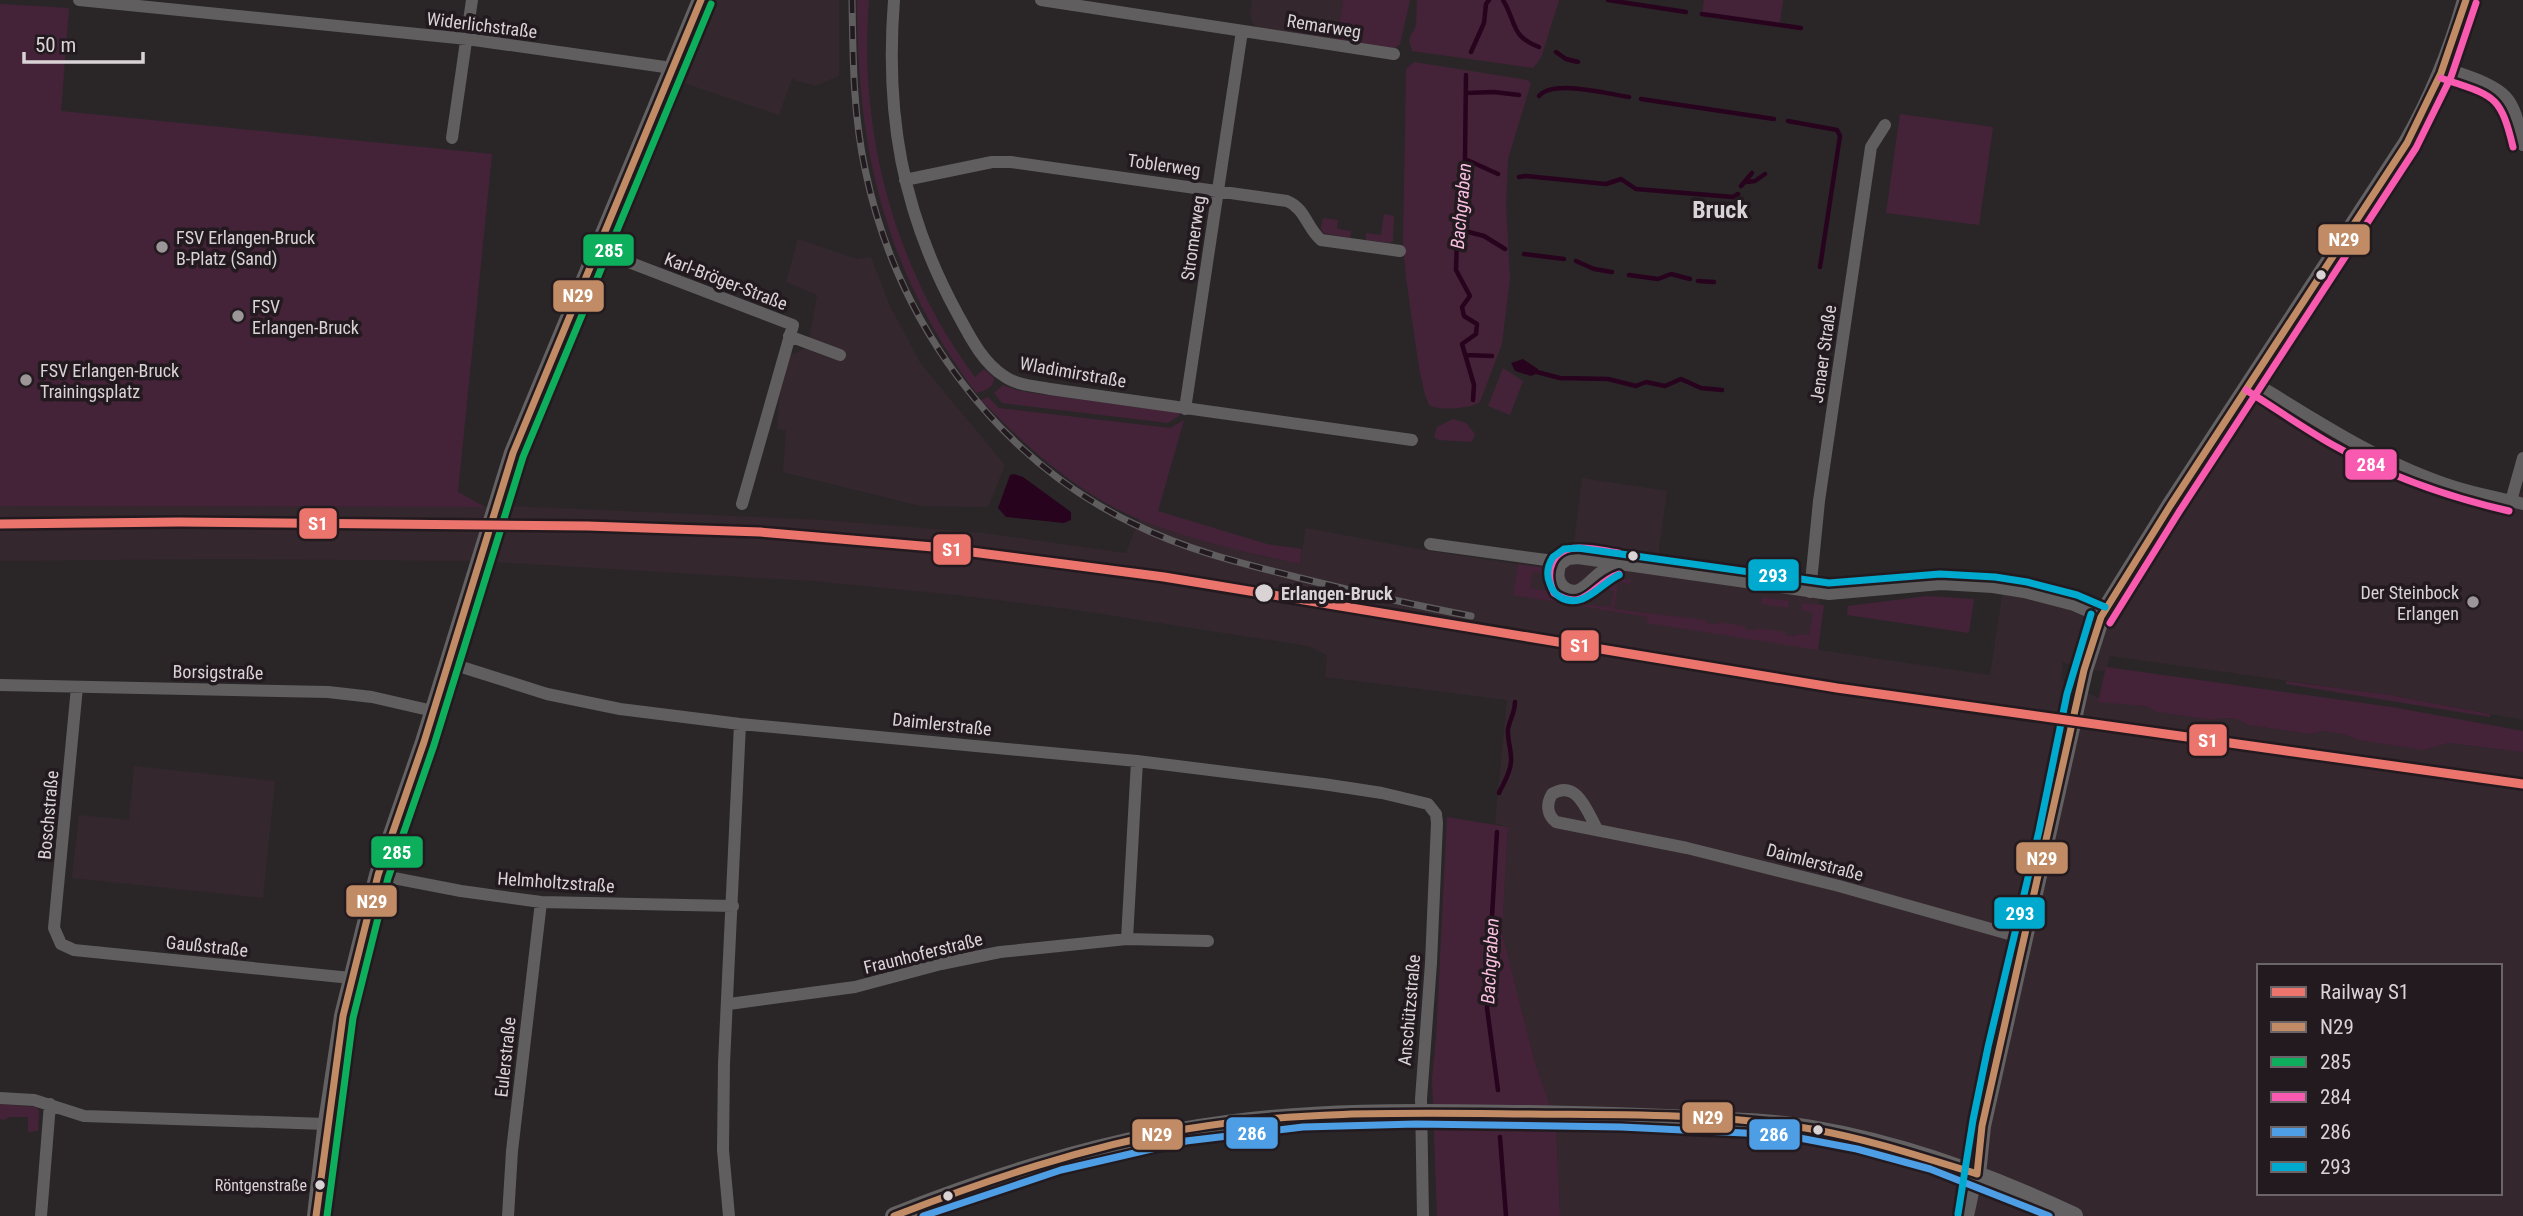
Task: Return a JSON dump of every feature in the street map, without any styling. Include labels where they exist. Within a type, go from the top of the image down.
[{"type":"street","name":"Widerlichstraße","points":[[79,0],[467,39],[672,68]]},
{"type":"street","points":[[215,15],[217,0]]},
{"type":"street","points":[[452,138],[472,0]]},
{"type":"street","points":[[316,1216],[326,1124],[351,978],[378,875],[528,416],[701,0]]},
{"type":"street","name":"Wladimirstraße","points":[[894,0],[891,87],[898,152],[905,180],[944,289],[985,359],[997,371],[1006,378],[1025,384],[1412,440]]},
{"type":"street","name":"Remarweg","points":[[1041,0],[1394,54]]},
{"type":"street","points":[[1968,1216],[1977,1174],[1982,1126],[2049,832],[2062,762],[2084,670],[2102,617],[2129,569],[2407,143],[2445,68],[2466,0]]},
{"type":"street","name":"Stromerweg","points":[[1185,409],[1242,31]]},
{"type":"street","points":[[2445,68],[2505,96],[2514,111],[2523,145]]},
{"type":"street","name":"Jenaer Straße","points":[[1810,592],[1819,500],[1871,147],[1885,125]]},
{"type":"street","name":"Toblerweg","points":[[905,180],[992,162],[1011,162],[1217,191],[1295,204],[1321,240],[1400,251]]},
{"type":"street","name":"Karl-Bröger-Straße","points":[[597,250],[793,325],[742,504]]},
{"type":"street","name":"Karl-Bröger-Straße","points":[[789,336],[840,355]]},
{"type":"street","points":[[2252,381],[2339,436],[2457,488],[2517,502],[2523,458]]},
{"type":"street","points":[[1430,544],[1546,560],[1560,565]]},
{"type":"street","points":[[1616,564],[1577,590],[1562,586],[1558,578],[1560,565],[1568,559],[1578,558],[1829,594],[1941,584],[1993,587],[2074,605],[2102,617]]},
{"type":"street","name":"Daimlerstraße","points":[[449,663],[547,694],[608,707],[740,724],[1137,761],[1381,793],[1423,801],[1433,808]]},
{"type":"street","name":"Borsigstraße","points":[[0,685],[328,692],[372,697],[433,711]]},
{"type":"street","name":"Boschstraße","points":[[61,944],[54,928],[77,687]]},
{"type":"street","points":[[729,1216],[723,1150],[724,1063],[729,1004],[740,724]]},
{"type":"street","points":[[1127,939],[1137,761]]},
{"type":"street","name":"Anschützstraße","points":[[1423,1216],[1422,1056],[1431,963],[1437,822],[1433,808]]},
{"type":"street","name":"Daimlerstraße","points":[[1597,829],[1687,848],[1839,886],[2023,938]]},
{"type":"street","name":"Helmholtzstraße","points":[[378,875],[461,891],[541,902],[733,906]]},
{"type":"street","name":"Eulerstraße","points":[[508,1216],[512,1151],[541,902]]},
{"type":"street","name":"Fraunhoferstraße","points":[[729,1004],[855,988],[941,964],[1000,952],[1127,939],[1208,941]]},
{"type":"street","name":"Gaußstraße","points":[[61,944],[74,950],[351,978]]},
{"type":"street","points":[[0,1098],[34,1100],[72,1114],[84,1115],[326,1124]]},
{"type":"street","points":[[41,1216],[50,1104]]},
{"type":"street","points":[[894,1216],[1013,1172],[1141,1138],[1256,1121],[1339,1114],[1421,1113],[1594,1115],[1785,1125],[1877,1144],[1977,1174],[2074,1216]]},
{"type":"shaded area","points":[[715,0],[839,0],[839,76],[815,86],[792,79],[779,115],[681,82]]},
{"type":"shaded area","points":[[857,0],[869,0],[867,50],[870,100],[877,150],[888,198],[903,246],[923,292],[947,336],[975,377],[984,369],[994,378],[990,387],[976,393],[945,347],[919,301],[898,254],[882,207],[863,108]]},
{"type":"shaded area","points":[[1252,0],[1343,0],[1337,39],[1264,30],[1254,25],[1250,16]]},
{"type":"shaded area","points":[[1343,0],[1410,0],[1400,44],[1395,48],[1337,39]]},
{"type":"shaded area","points":[[1417,0],[1559,0],[1541,58],[1533,68],[1412,51],[1409,39],[1416,26]]},
{"type":"shaded area","points":[[1704,0],[1783,0],[1780,23],[1702,13]]},
{"type":"shaded area","name":"FSV Erlangen-Bruck","points":[[0,4],[69,8],[61,111],[492,154],[458,492],[485,507],[0,506]]},
{"type":"shaded area","points":[[1414,62],[1527,80],[1531,83],[1508,159],[1506,205],[1510,278],[1502,344],[1480,402],[1462,408],[1447,409],[1429,405],[1419,368],[1406,278],[1403,241],[1406,69]]},
{"type":"shaded area","points":[[1900,114],[1993,127],[1979,225],[1886,213]]},
{"type":"shaded area","points":[[1384,214],[1394,216],[1393,241],[1389,243],[1366,240],[1366,233],[1381,235]]},
{"type":"shaded area","points":[[1323,218],[1338,220],[1337,229],[1351,231],[1350,238],[1323,233]]},
{"type":"shaded area","points":[[798,239],[857,259],[871,257],[890,306],[921,364],[1005,465],[988,507],[920,506],[783,472],[786,431],[777,429],[779,400],[789,356],[808,347],[817,295],[786,282]]},
{"type":"shaded area","points":[[1523,359],[1538,369],[1538,373],[1531,376],[1515,371],[1511,363]]},
{"type":"shaded area","points":[[1503,368],[1523,381],[1510,415],[1488,406]]},
{"type":"shaded area","points":[[2252,381],[2428,478],[2510,501],[2523,492],[2523,720],[2390,695],[2110,656],[2105,671],[2084,670],[2063,662],[2061,679],[2104,701],[2145,706],[2157,712],[2212,720],[2237,719],[2248,725],[2311,734],[2324,731],[2347,735],[2357,740],[2424,749],[2448,743],[2523,752],[2523,1216],[1560,1216],[1556,1123],[1534,1059],[1502,932],[1508,827],[1495,823],[1507,700],[1325,677],[1327,655],[1308,646],[1076,610],[812,581],[494,562],[486,557],[468,561],[0,561],[0,506],[485,507],[499,510],[510,506],[824,520],[983,533],[1126,553],[1139,519],[1256,555],[1300,564],[1306,528],[1429,551],[1545,568],[1555,549],[1574,542],[1582,478],[1667,491],[1657,565],[1821,592],[1812,649],[1990,675],[2003,589],[2102,618]]},
{"type":"shaded area","points":[[1003,385],[1039,394],[1180,413],[1168,423],[1002,403],[994,393]]},
{"type":"shaded area","points":[[988,397],[999,408],[1170,428],[1184,420],[1158,511],[1267,544],[1302,549],[1300,564],[1190,537],[1129,515],[1105,503],[1060,473],[1019,437],[981,400]]},
{"type":"shaded area","points":[[1453,419],[1466,423],[1475,434],[1472,442],[1439,440],[1434,437],[1437,427]]},
{"type":"shaded area","points":[[1010,475],[1023,477],[1071,512],[1071,520],[1064,523],[1006,517],[998,508]]},
{"type":"shaded area","points":[[1518,564],[1546,568],[1545,574],[1533,572],[1530,588],[1550,591],[1558,599],[1568,603],[1611,607],[1614,591],[1602,589],[1614,581],[1631,579],[1630,584],[1618,582],[1614,609],[1706,620],[1706,623],[1745,626],[1745,629],[1785,632],[1785,635],[1809,635],[1813,612],[1801,610],[1802,603],[1824,605],[1818,650],[1647,623],[1647,617],[1513,595]]},
{"type":"shaded area","points":[[1927,596],[1974,599],[1969,633],[1847,615],[1848,606]]},
{"type":"shaded area","points":[[1762,597],[1789,601],[1788,608],[1761,604]]},
{"type":"shaded area","points":[[2106,667],[2392,707],[2523,731],[2523,752],[2448,743],[2424,750],[2357,740],[2347,735],[2324,731],[2311,734],[2248,725],[2237,719],[2212,720],[2157,712],[2145,706],[2098,702]]},
{"type":"shaded area","points":[[2286,681],[2390,695],[2490,714],[2490,717],[2286,684]]},
{"type":"shaded area","points":[[134,766],[275,781],[263,898],[72,878],[79,815],[129,820]]},
{"type":"shaded area","points":[[1447,817],[1508,827],[1502,932],[1534,1059],[1556,1123],[1560,1216],[1437,1216],[1432,1079]]},
{"type":"shaded area","points":[[0,1104],[36,1107],[39,1111],[38,1131],[28,1132],[28,1117],[0,1119]]},
{"type":"waterway","name":"Bachgraben","points":[[1471,52],[1484,23],[1489,0]]},
{"type":"waterway","points":[[1503,0],[1515,28],[1523,38],[1539,47]]},
{"type":"waterway","points":[[1608,0],[1686,12]]},
{"type":"waterway","points":[[1702,14],[1801,28]]},
{"type":"waterway","points":[[1556,52],[1566,59],[1578,62]]},
{"type":"waterway","name":"Bachgraben","points":[[1466,75],[1465,159],[1458,206],[1456,270],[1470,296],[1462,307],[1464,316],[1477,324],[1476,334],[1462,344],[1474,385],[1473,400]]},
{"type":"waterway","points":[[1539,96],[1546,91],[1568,88],[1629,97]]},
{"type":"waterway","points":[[1466,93],[1519,95]]},
{"type":"waterway","points":[[1641,99],[1774,119]]},
{"type":"waterway","points":[[1788,121],[1837,130],[1840,136],[1820,267]]},
{"type":"waterway","points":[[1465,159],[1498,174]]},
{"type":"waterway","points":[[1741,186],[1752,173]]},
{"type":"waterway","points":[[1746,182],[1755,181],[1765,174]]},
{"type":"waterway","points":[[1519,177],[1606,184],[1621,179],[1636,189],[1733,197],[1738,194]]},
{"type":"waterway","points":[[1457,229],[1484,236],[1505,249]]},
{"type":"waterway","points":[[1524,254],[1564,259]]},
{"type":"waterway","points":[[1576,261],[1594,269],[1612,272]]},
{"type":"waterway","points":[[1629,275],[1658,279],[1671,274],[1690,279]]},
{"type":"waterway","points":[[1698,281],[1714,282]]},
{"type":"waterway","points":[[1465,355],[1492,356]]},
{"type":"waterway","points":[[1533,371],[1560,378],[1608,379],[1636,386],[1646,382],[1665,386],[1681,379],[1701,388],[1722,390]]},
{"type":"waterway","name":"Bachgraben","points":[[1499,793],[1510,766],[1508,729],[1515,702]]},
{"type":"waterway","name":"Bachgraben","points":[[1497,832],[1492,916],[1493,955],[1487,1008],[1498,1090]]},
{"type":"waterway","name":"Bachgraben","points":[[1500,1137],[1506,1216]]},
{"type":"railway","points":[[852,0],[858,127],[865,169],[880,225],[900,279],[927,330],[959,378],[996,422],[1037,462],[1084,496],[1154,533],[1195,549],[1258,567],[1471,616]]},
{"type":"rail line","name":"S1","points":[[0,524],[179,522],[588,526],[760,532],[933,547],[1164,577],[1837,688],[2523,784]]},
{"type":"transit line","name":"N29","points":[[316,1216],[343,1016],[378,875],[424,742],[513,453],[701,0]]},
{"type":"transit line","name":"N29","points":[[1977,1174],[1982,1126],[2084,670],[2101,617],[2170,506],[2407,143],[2441,73],[2466,0]]},
{"type":"transit line","name":"284","points":[[2110,623],[2179,512],[2416,148],[2451,77],[2476,3]]},
{"type":"transit line","name":"285","points":[[327,1216],[353,1018],[388,878],[434,745],[523,457],[711,4]]},
{"type":"transit line","name":"284","points":[[2441,78],[2483,93],[2491,99],[2503,116],[2513,147]]},
{"type":"transit line","name":"284","points":[[2246,390],[2322,438],[2375,466],[2441,492],[2509,511]]},
{"type":"transit line","name":"293","points":[[1619,575],[1576,601],[1557,595],[1548,574],[1553,557],[1564,549],[1578,548],[1829,583],[1940,574],[1995,577],[2077,595],[2105,607]]},
{"type":"transit line","name":"284","points":[[1618,553],[1588,548],[1569,549],[1556,557],[1552,563],[1550,577],[1554,593],[1574,600],[1589,594],[1619,574]]},
{"type":"transit line","name":"293","points":[[1958,1214],[1988,1047],[2039,831],[2067,694],[2091,614]]},
{"type":"transit line","name":"N29","points":[[894,1216],[1002,1177],[1148,1136],[1229,1123],[1314,1116],[1400,1113],[1671,1116],[1741,1120],[1811,1129],[1853,1138],[1977,1174]]},
{"type":"transit line","name":"286","points":[[923,1216],[1061,1170],[1186,1141],[1303,1127],[1416,1124],[1621,1127],[1784,1135],[1857,1149],[1930,1169],[2049,1216]]},
{"type":"place","name":"FSV Erlangen-Bruck B-Platz (Sand)","points":[[162,247]]},
{"type":"place","name":"FSV Erlangen-Bruck","points":[[238,316]]},
{"type":"place","name":"FSV Erlangen-Bruck Trainingsplatz","points":[[26,380]]},
{"type":"place","name":"Erlangen-Bruck","points":[[1264,593]]},
{"type":"place","name":"Der Steinbock Erlangen","points":[[2473,602]]},
{"type":"place","name":"Röntgenstraße","points":[[320,1185]]},
{"type":"district","name":"Bruck","points":[[1720,210]]}]
